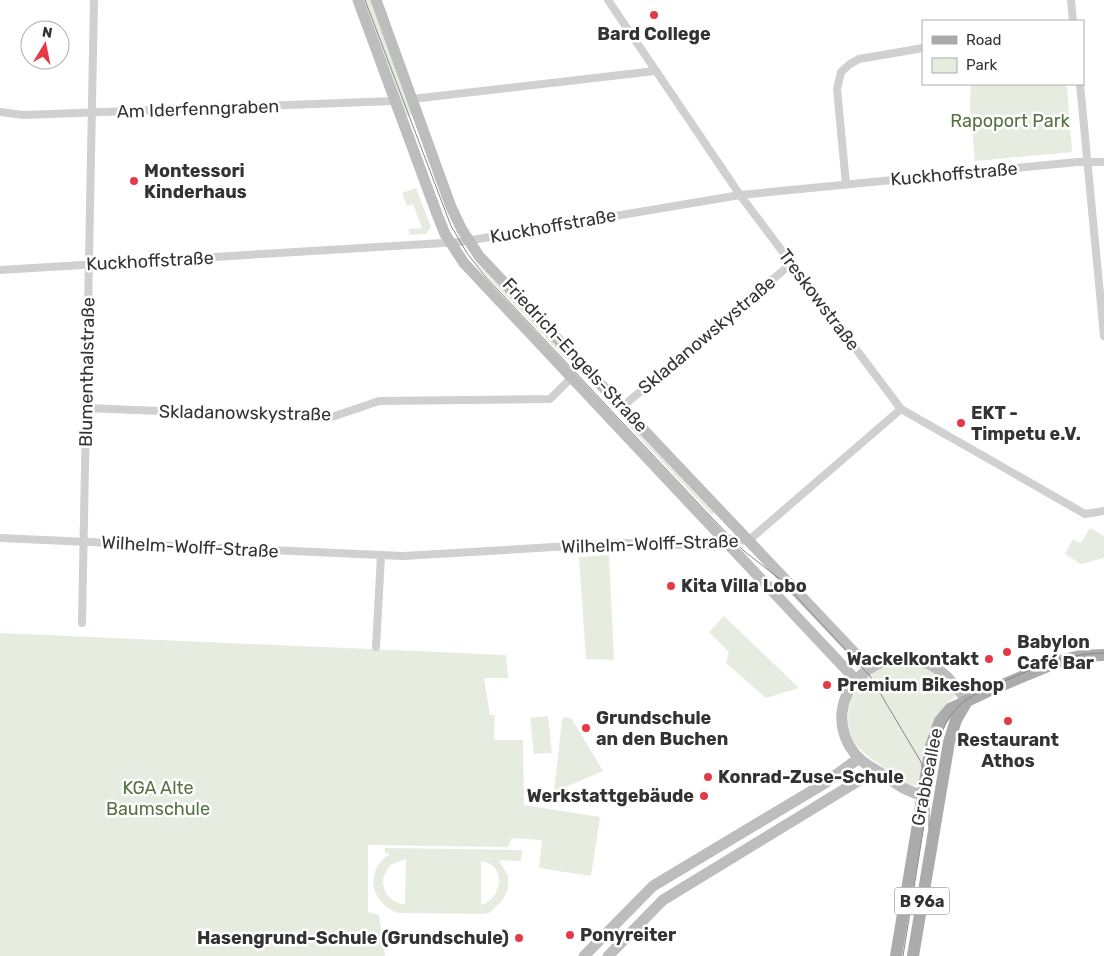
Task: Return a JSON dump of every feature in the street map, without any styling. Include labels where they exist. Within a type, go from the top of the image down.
[{"type":"main road","name":"Friedrich-Engels-Straße","points":[[358,0],[437,214],[450,243],[464,262],[855,679]]},
{"type":"main road","name":"Friedrich-Engels-Straße","points":[[376,0],[451,207],[468,241],[479,256],[868,668]]},
{"type":"main road","points":[[939,797],[911,793],[859,758],[850,746],[842,719],[845,699],[855,679],[868,668],[901,659],[928,664],[947,676],[967,701],[1060,661],[1080,656],[1104,655]]},
{"type":"main road","name":"Grabbeallee","points":[[896,956],[931,746],[938,725],[948,710],[967,701]]},
{"type":"main road","name":"Grabbeallee","points":[[913,956],[939,797],[952,733],[967,701]]},
{"type":"main road","points":[[584,956],[653,886],[825,782],[859,758]]},
{"type":"main road","points":[[608,956],[663,900],[876,770]]},
{"type":"street","name":"Blumenthalstraße","points":[[82,623],[94,0]]},
{"type":"street","name":"Treskowstraße","points":[[608,0],[740,195],[901,409],[1085,514],[1104,510]]},
{"type":"street","points":[[1071,0],[1073,20]]},
{"type":"street","points":[[846,184],[837,90],[841,72],[859,58],[922,48]]},
{"type":"street","points":[[412,99],[655,70]]},
{"type":"street","points":[[1080,85],[1104,336]]},
{"type":"street","name":"Am Iderfenngraben","points":[[0,112],[24,115],[395,101]]},
{"type":"street","name":"Kuckhoffstraße","points":[[0,270],[450,243],[740,195],[1087,162],[1104,162]]},
{"type":"street","name":"Skladanowskystraße","points":[[622,407],[792,263]]},
{"type":"street","name":"Skladanowskystraße","points":[[86,408],[329,418],[379,400],[550,399],[572,377]]},
{"type":"street","name":"Wilhelm-Wolff-Straße","points":[[0,538],[381,556],[622,543],[713,546],[722,538],[748,541],[901,409]]},
{"type":"street","points":[[376,647],[381,556]]},
{"type":"green space","points":[[362,0],[372,0],[413,114],[405,117]]},
{"type":"green space","name":"Rapoport Park","points":[[971,85],[1067,86],[1072,152],[975,161],[970,106]]},
{"type":"green space","points":[[416,188],[431,227],[426,234],[409,235],[409,229],[422,228],[413,204],[407,206],[402,193]]},
{"type":"green space","points":[[478,259],[569,356],[566,359],[486,275],[475,261]]},
{"type":"green space","points":[[628,418],[715,512],[712,515],[624,421]]},
{"type":"green space","points":[[1090,528],[1104,536],[1104,558],[1081,564],[1065,554],[1073,539],[1081,543]]},
{"type":"green space","points":[[609,555],[614,660],[586,659],[579,557]]},
{"type":"green space","points":[[724,616],[799,688],[766,698],[726,663],[729,652],[709,632]]},
{"type":"green space","name":"KGA Alte Baumschule","points":[[0,633],[506,655],[508,678],[484,678],[490,715],[495,715],[494,740],[523,740],[524,805],[600,817],[591,876],[539,868],[542,840],[512,838],[508,847],[368,845],[368,912],[379,915],[385,956],[0,956]]},
{"type":"green space","points":[[895,664],[915,665],[936,673],[955,694],[955,697],[938,715],[933,725],[926,748],[920,784],[917,786],[899,779],[861,750],[855,743],[848,724],[850,704],[854,694],[865,678],[881,668]]},
{"type":"green space","points":[[548,716],[552,753],[534,754],[530,718]]},
{"type":"green space","points":[[565,717],[571,718],[603,771],[554,792],[562,720]]},
{"type":"green space","points":[[385,848],[522,850],[521,861],[499,860],[508,876],[508,889],[502,901],[489,913],[483,914],[399,913],[389,909],[377,895],[374,886],[376,869],[381,861],[390,854],[385,853]],"holes":[[[406,859],[405,904],[396,902],[388,896],[384,888],[383,878],[390,865]],[[481,861],[495,869],[499,882],[494,896],[481,905]]]},
{"type":"tram line","points":[[365,0],[451,226],[467,253],[485,276],[712,518],[744,551],[781,580],[870,676],[921,762],[929,794],[929,827]]},
{"type":"tram line","points":[[931,787],[941,735],[946,723],[962,703],[974,695],[1037,667],[1070,657],[1104,653]]},
{"type":"tram line","points":[[903,956],[925,819]]},
{"type":"place","name":"Bard College","points":[[654,15]]},
{"type":"place","name":"Montessori Kinderhaus","points":[[134,181]]},
{"type":"place","name":"EKT - Timpetu e.V.","points":[[961,423]]},
{"type":"place","name":"Kita Villa Lobo","points":[[671,586]]},
{"type":"place","name":"Babylon Café Bar","points":[[1007,652]]},
{"type":"place","name":"Wackelkontakt","points":[[989,659]]},
{"type":"place","name":"Premium Bikeshop","points":[[827,685]]},
{"type":"place","name":"Restaurant Athos","points":[[1008,721]]},
{"type":"place","name":"Grundschule an den Buchen","points":[[586,728]]},
{"type":"place","name":"Konrad-Zuse-Schule","points":[[708,777]]},
{"type":"place","name":"Werkstattgebäude","points":[[704,796]]},
{"type":"place","name":"Ponyreiter","points":[[570,935]]},
{"type":"place","name":"Hasengrund-Schule (Grundschule)","points":[[519,938]]}]
